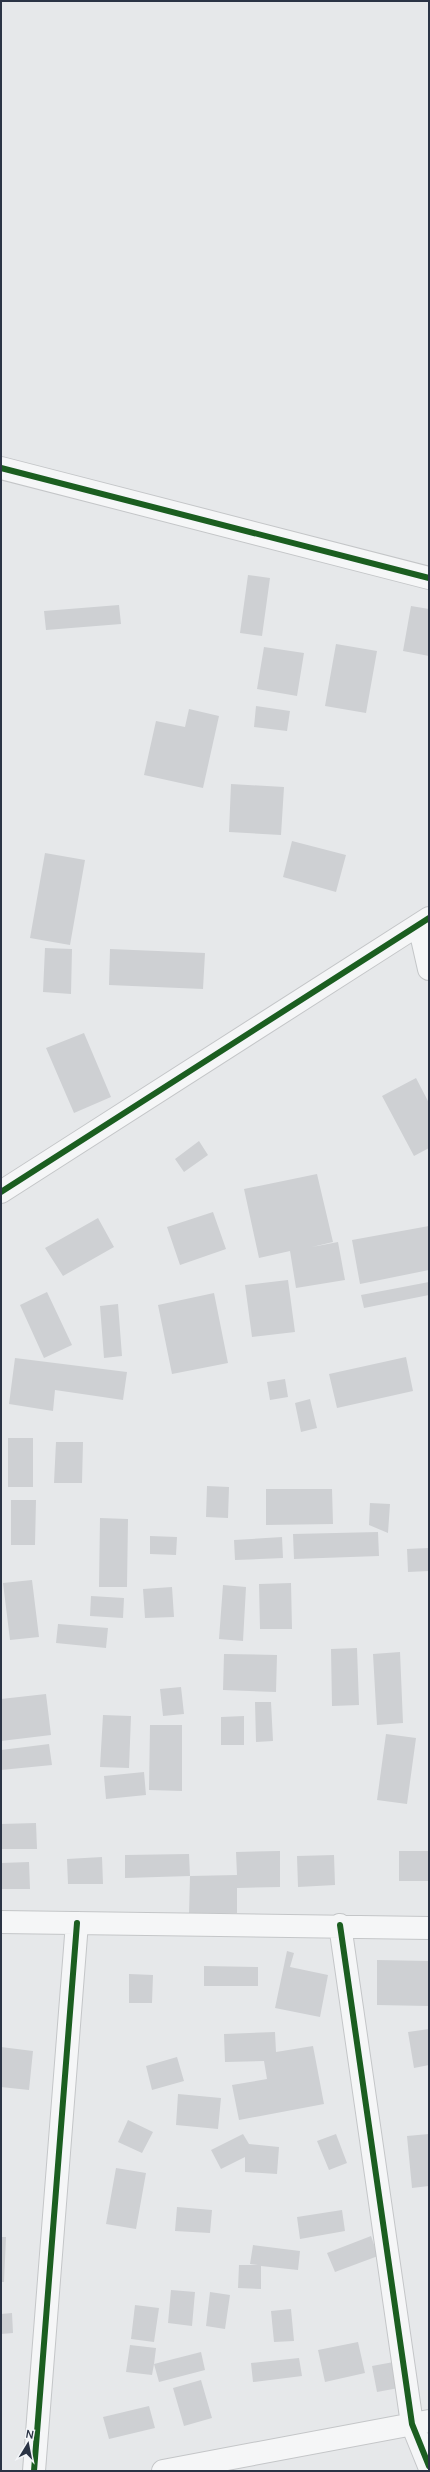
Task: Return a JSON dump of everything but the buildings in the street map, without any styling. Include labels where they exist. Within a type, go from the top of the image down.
[{"type":"street","points":[[1,468],[429,578]]},
{"type":"street","points":[[1,1192],[424,922],[429,969]]},
{"type":"street","points":[[1,1922],[429,1928]]},
{"type":"street","points":[[34,2471],[77,1923]]},
{"type":"street","points":[[340,1926],[420,2422],[429,2466]]},
{"type":"street","points":[[163,2471],[420,2422]]},
{"type":"cycle path","points":[[1,468],[429,578]]},
{"type":"cycle path","points":[[1,1192],[429,918]]},
{"type":"cycle path","points":[[34,2471],[77,1923]]},
{"type":"cycle path","points":[[340,1925],[412,2424],[429,2466]]}]
